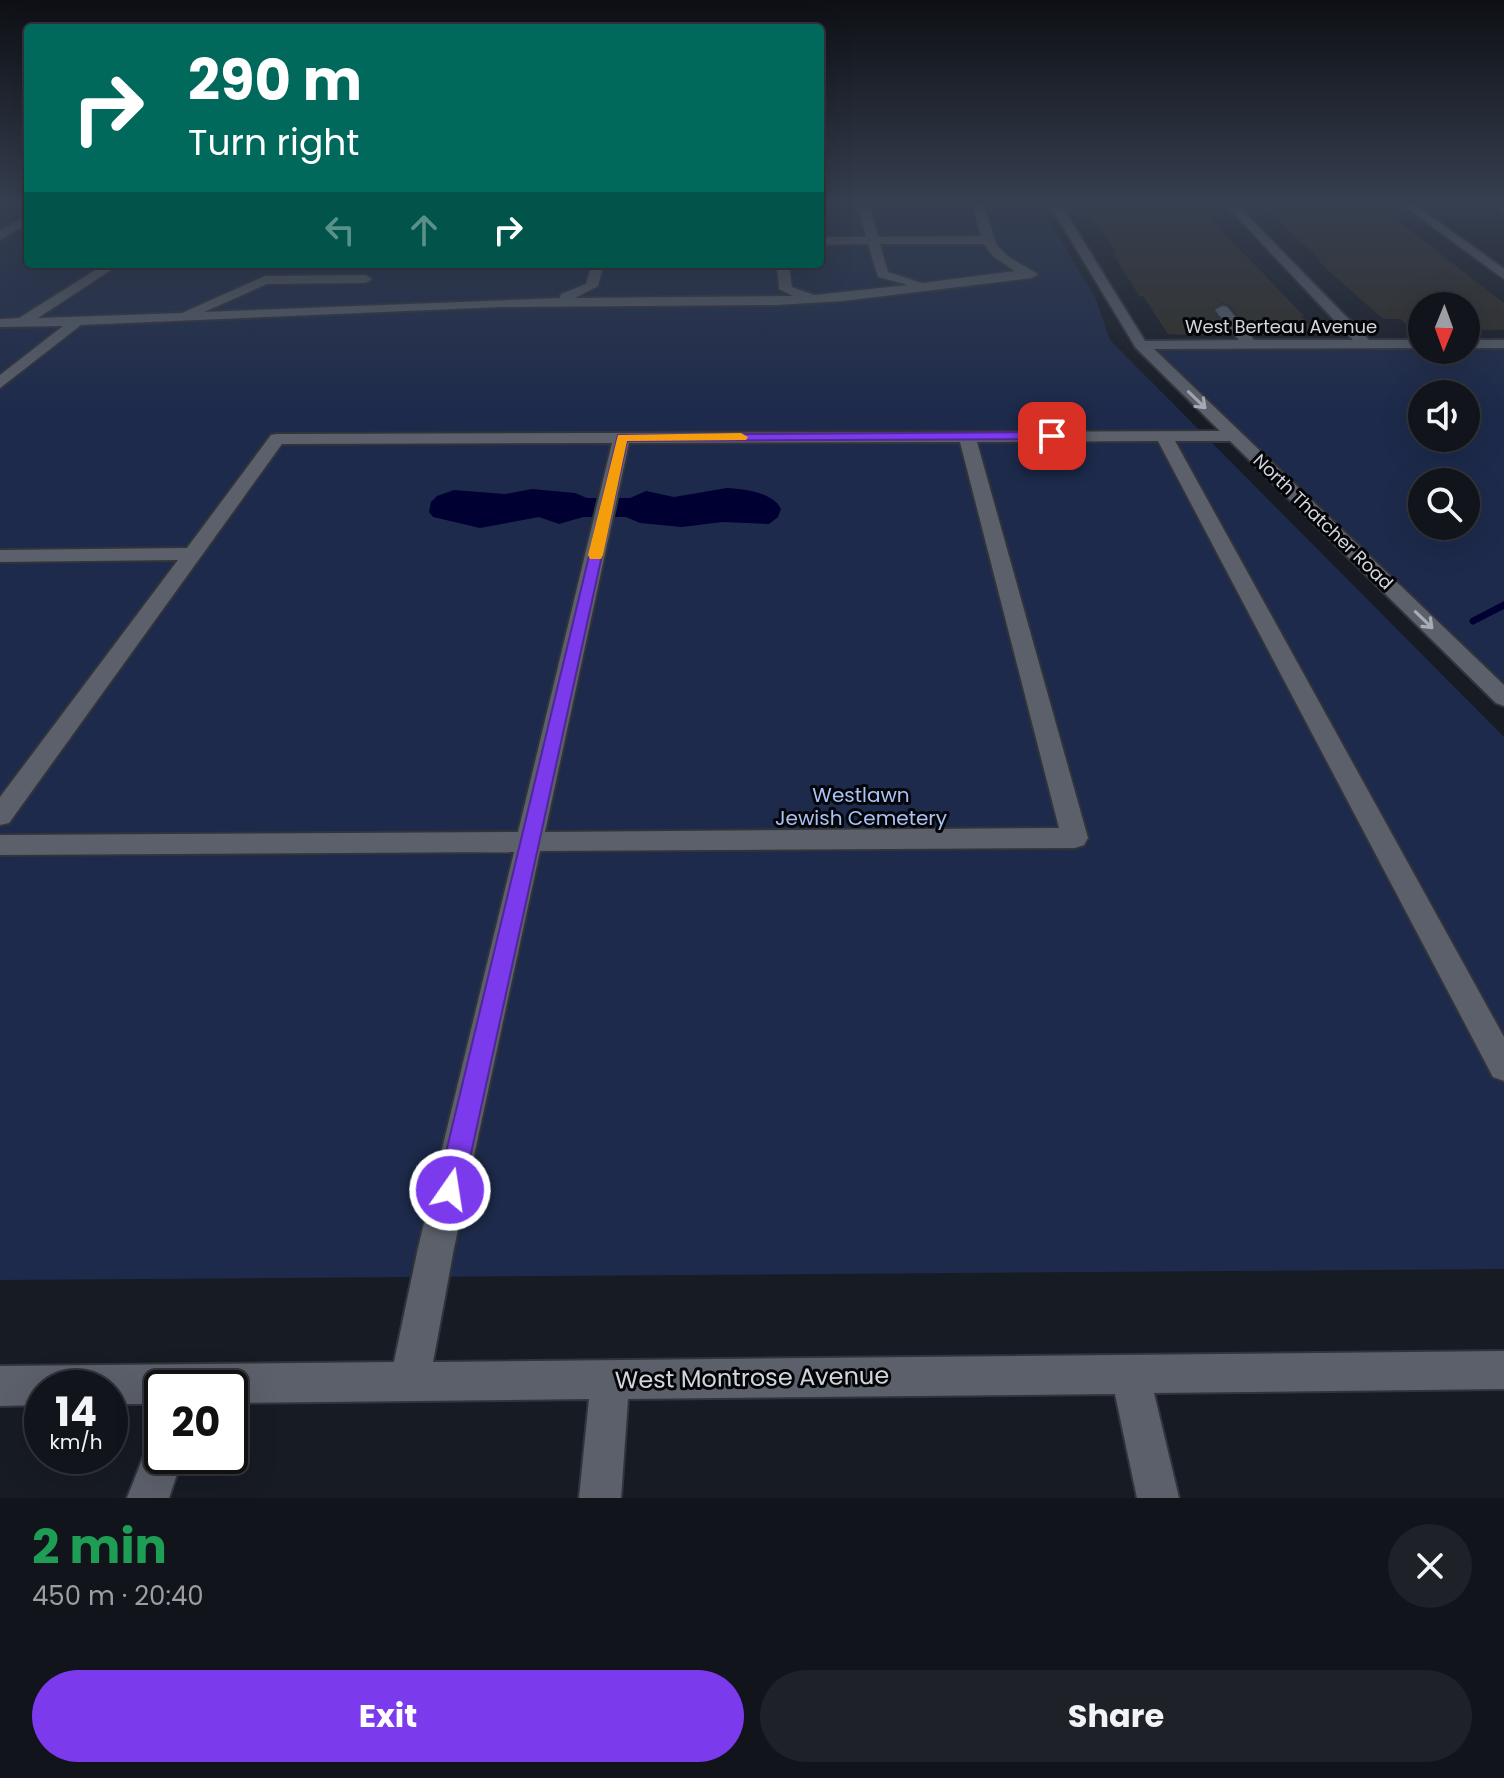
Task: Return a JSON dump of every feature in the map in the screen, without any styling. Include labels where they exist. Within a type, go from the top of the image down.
[{"type":"street","points":[[21,323],[102,272]]},
{"type":"street","points":[[361,297],[366,279],[372,272]]},
{"type":"street","points":[[592,286],[596,272]]},
{"type":"street","points":[[784,272],[786,289]]},
{"type":"street","points":[[0,323],[175,320],[382,307],[556,302],[814,300],[1032,274],[1027,272]]},
{"type":"street","name":"North Thatcher Road","points":[[1096,272],[1141,345],[1504,698]]},
{"type":"street","points":[[1295,272],[1365,344]]},
{"type":"street","points":[[871,295],[882,274],[926,285]]},
{"type":"street","points":[[175,320],[265,280],[366,279]]},
{"type":"street","points":[[592,286],[613,301]]},
{"type":"street","points":[[556,302],[592,286]]},
{"type":"street","points":[[752,301],[786,289],[814,300]]},
{"type":"street","points":[[322,312],[361,297],[382,307]]},
{"type":"street","points":[[1222,310],[1250,345]]},
{"type":"street","points":[[0,383],[76,322]]},
{"type":"street","name":"West Berteau Avenue","points":[[1141,345],[1408,344]]},
{"type":"street","points":[[1480,344],[1504,344]]},
{"type":"street","points":[[0,845],[1075,838],[967,436]]},
{"type":"street","points":[[1164,436],[1504,1067]]},
{"type":"street","points":[[0,816],[277,439],[1235,436]]},
{"type":"street","points":[[409,1383],[436,1248],[622,437]]},
{"type":"street","points":[[0,556],[191,554]]},
{"type":"street","name":"West Montrose Avenue","points":[[248,1385],[1130,1372],[1504,1370]]},
{"type":"street","points":[[1130,1372],[1158,1498]]},
{"type":"street","points":[[600,1498],[610,1380]]},
{"type":"street","name":"West Montrose Avenue","points":[[0,1386],[144,1386]]},
{"type":"street","points":[[148,1498],[157,1474]]},
{"type":"green space","name":"Westlawn Jewish Cemetery","points":[[0,272],[1080,272],[1096,299],[1110,340],[1504,737],[1504,1269],[0,1280]]},
{"type":"green space","points":[[1408,347],[1408,364],[1480,364],[1480,347],[1504,347],[1504,685],[1163,358],[1159,350]]},
{"type":"shaded area","points":[[727,488],[757,492],[772,499],[781,509],[778,517],[769,524],[722,522],[682,527],[640,523],[626,517],[583,517],[559,524],[539,517],[480,528],[433,517],[429,512],[431,502],[437,496],[454,490],[505,494],[532,489],[575,493],[587,498],[630,498],[646,491],[674,497]]},
{"type":"building","points":[[1124,272],[1262,272],[1317,333],[1251,332],[1229,305],[1223,303],[1212,309],[1226,328],[1189,327],[1194,335],[1168,334],[1143,296],[1139,296]]},
{"type":"building","points":[[1330,272],[1464,272],[1504,303],[1504,330],[1480,330],[1480,292],[1408,292],[1408,326],[1400,319],[1383,319]]},
{"type":"waterway","points":[[1473,621],[1504,605]]},
{"type":"slow traffic","points":[[595,555],[622,437],[741,437]]},
{"type":"route","points":[[450,1190],[622,437],[1052,436]]}]
